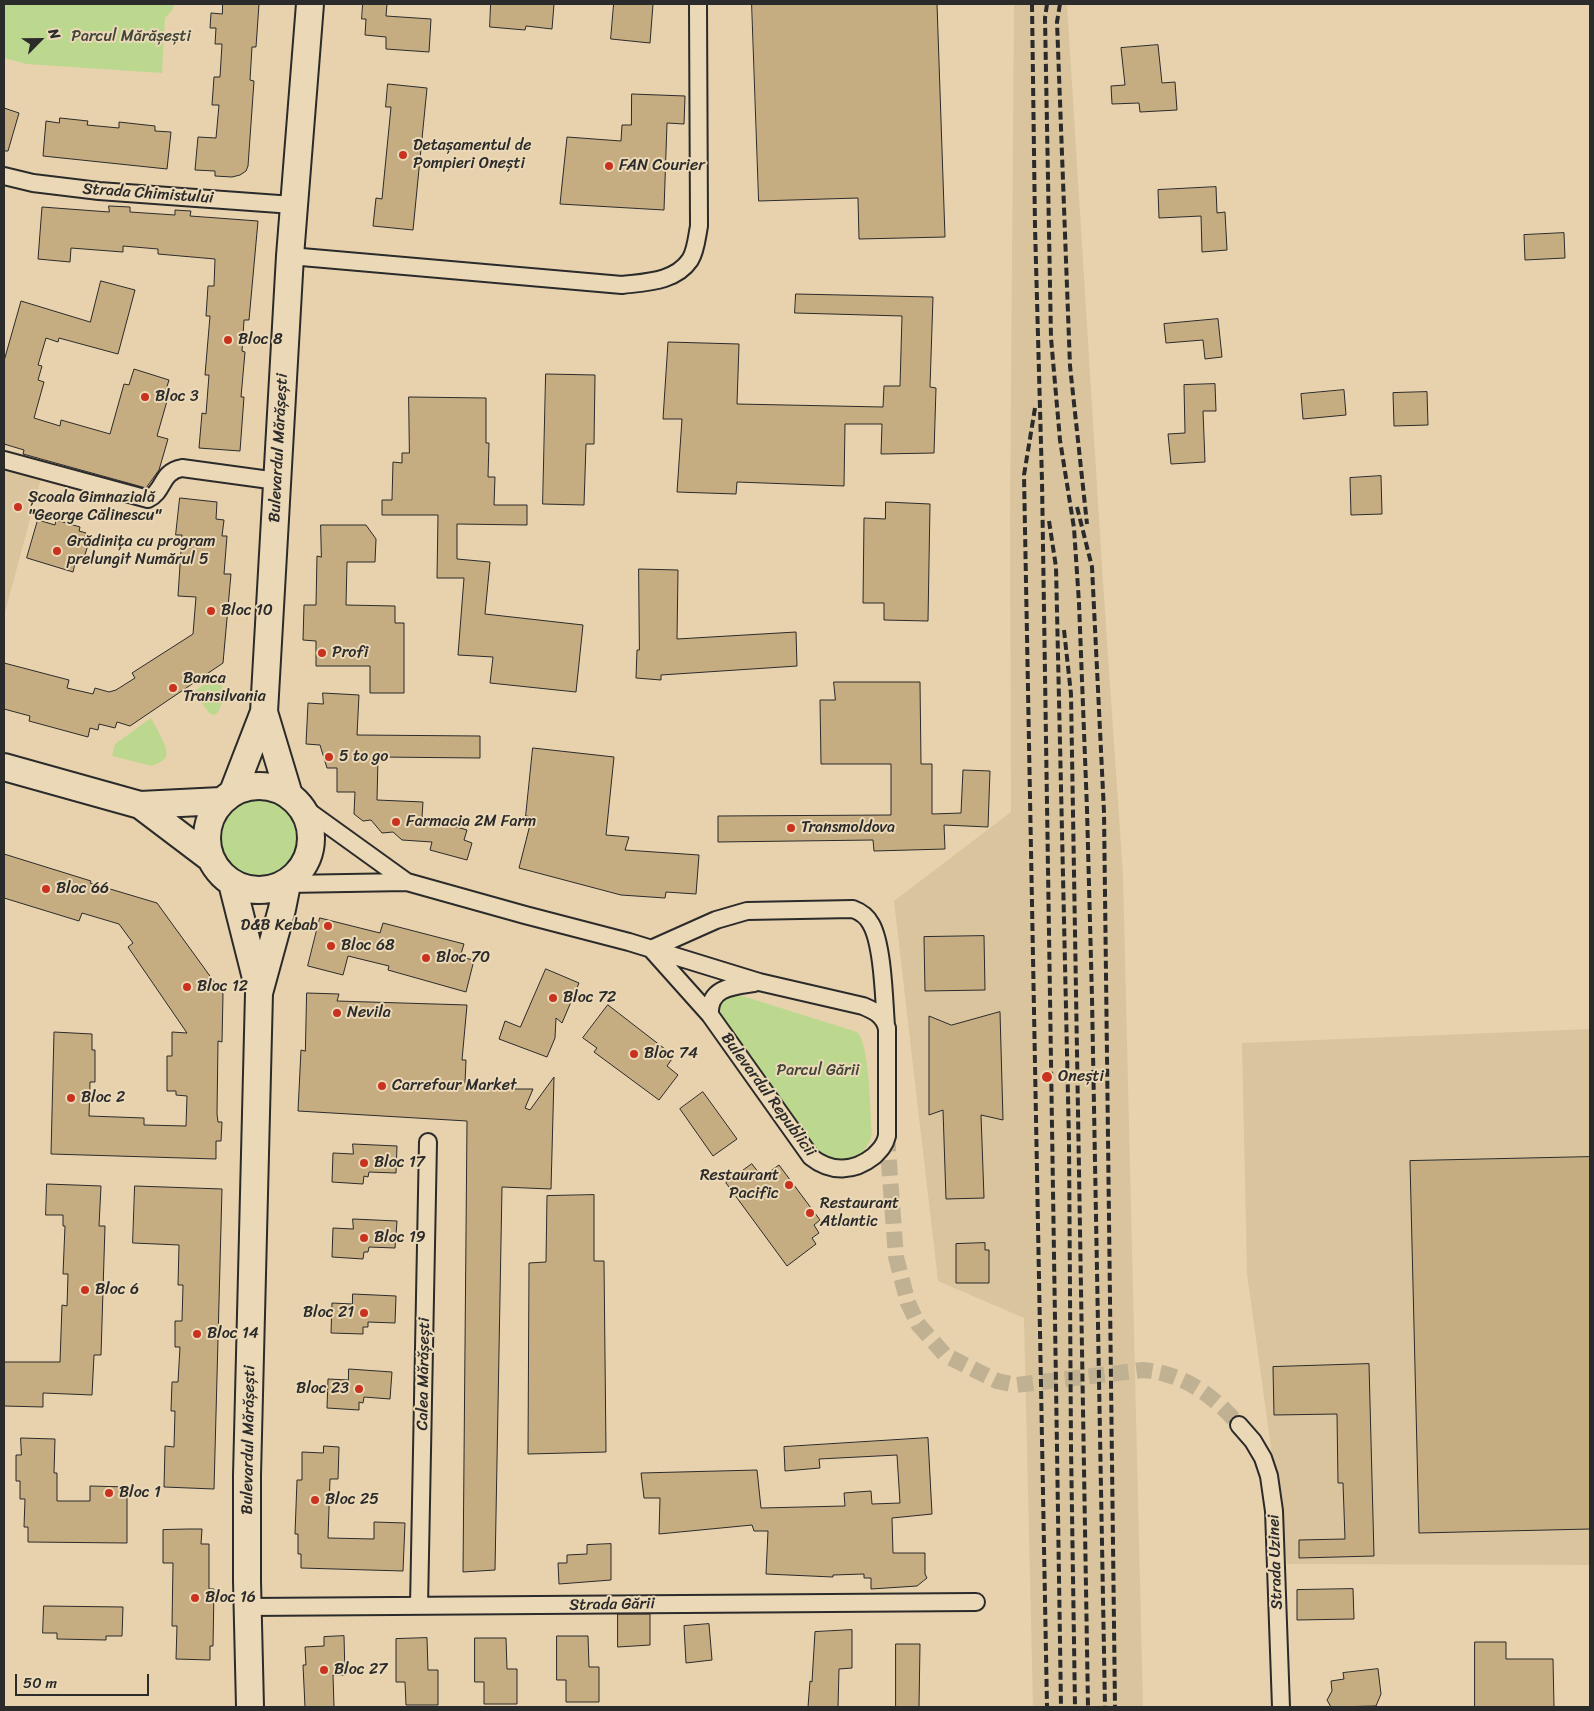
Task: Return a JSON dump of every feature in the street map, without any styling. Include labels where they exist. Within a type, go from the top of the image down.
[{"type":"main road","name":"Bulevardul Mărășești","points":[[227,797],[264,712],[290,256],[310,4]]},
{"type":"main road","name":"Bulevardul Mărășești","points":[[264,712],[294,800]]},
{"type":"main road","points":[[4,767],[140,805],[227,797],[247,787],[262,786],[276,788],[294,800],[307,818],[311,833],[310,849],[299,872],[287,884],[263,890],[247,889],[232,883],[219,872],[210,858],[140,805]]},
{"type":"main road","points":[[210,858],[207,843],[208,828],[212,814],[227,797]]},
{"type":"main road","name":"Bulevardul Mărășești","points":[[232,883],[259,993]]},
{"type":"main road","name":"Bulevardul Mărășești","points":[[250,1707],[247,1607],[247,1475],[259,993],[287,884]]},
{"type":"street","points":[[290,256],[622,285],[653,282],[676,274],[691,259],[699,226],[698,4]]},
{"type":"street","name":"Strada Chimistului","points":[[4,176],[33,183],[99,191],[294,205]]},
{"type":"street","points":[[4,460],[148,499],[158,492],[164,479],[174,469],[182,468],[277,481]]},
{"type":"street","name":"Bulevardul Republicii","points":[[294,800],[407,882]]},
{"type":"street","name":"Bulevardul Republicii","points":[[287,884],[407,882],[525,916],[629,942],[759,982],[863,1006],[877,1012],[882,1017],[887,1028]]},
{"type":"street","name":"Bulevardul Republicii","points":[[853,909],[860,912],[872,924],[878,945],[887,1028],[887,1136],[886,1143],[879,1152],[864,1163],[846,1169],[823,1166],[811,1157],[710,1015],[650,949],[716,920],[747,911],[853,909]]},
{"type":"street","points":[[710,1015],[711,1003],[714,997],[721,991],[731,986],[759,982]]},
{"type":"street","name":"Calea Mărășești","points":[[419,1606],[428,1142]]},
{"type":"street","name":"Strada Uzinei","points":[[1239,1425],[1253,1441],[1263,1458],[1269,1476],[1274,1512],[1281,1707]]},
{"type":"street","name":"Strada Gării","points":[[247,1607],[976,1602]]},
{"type":"shaded area","points":[[1014,4],[1067,4],[1123,875],[1143,1707],[1033,1707],[1024,1318],[938,1281],[894,901],[1011,812],[1010,519]]},
{"type":"shaded area","name":"Școala Gimnazială \"George Călinescu\"","points":[[4,460],[43,471],[4,616]]},
{"type":"shaded area","points":[[1590,1029],[1590,1565],[1287,1564],[1247,1274],[1242,1043]]},
{"type":"green space","name":"Parcul Mărășești","points":[[4,4],[174,4],[173,9],[165,18],[162,73],[26,64],[4,58]]},
{"type":"green space","points":[[216,679],[222,686],[225,697],[215,715],[210,714],[193,692],[211,680]]},
{"type":"green space","points":[[151,718],[166,749],[165,759],[152,766],[112,756],[115,744]]},
{"type":"green space","points":[[260,796],[276,799],[289,808],[298,821],[301,837],[298,853],[289,866],[276,875],[260,878],[244,875],[231,866],[222,853],[219,837],[222,821],[231,808],[244,799]]},
{"type":"green space","name":"Parcul Gării","points":[[733,993],[857,1032],[865,1050],[872,1132],[866,1148],[857,1157],[846,1162],[840,1162],[818,1154],[722,1016],[720,1009],[722,999]]},
{"type":"building","points":[[223,4],[259,4],[256,47],[252,47],[250,80],[254,81],[248,166],[246,171],[232,177],[215,176],[215,171],[195,170],[198,137],[216,138],[219,105],[212,105],[214,77],[220,77],[222,44],[215,44],[216,28],[210,28],[211,13],[222,14]]},
{"type":"building","points":[[363,4],[387,4],[386,16],[431,19],[429,52],[386,49],[386,37],[365,35],[366,19],[362,19]]},
{"type":"building","points":[[491,4],[554,4],[552,29],[526,26],[525,30],[490,27]]},
{"type":"building","points":[[614,4],[653,4],[650,43],[611,39]]},
{"type":"building","points":[[752,4],[937,4],[945,237],[859,239],[858,198],[759,201]]},
{"type":"building","points":[[1158,45],[1162,83],[1175,82],[1177,110],[1140,112],[1139,103],[1112,104],[1111,86],[1125,85],[1121,48]]},
{"type":"building","points":[[388,84],[427,88],[413,230],[373,226],[376,198],[382,199],[391,107],[386,107]]},
{"type":"building","points":[[632,94],[685,96],[684,124],[667,123],[664,210],[560,204],[567,137],[621,141],[622,125],[631,125]]},
{"type":"building","points":[[4,108],[19,113],[8,151],[4,151]]},
{"type":"building","points":[[60,118],[88,121],[87,125],[119,128],[119,122],[155,126],[155,131],[171,132],[167,169],[43,156],[46,121],[59,123]]},
{"type":"building","points":[[1216,187],[1217,213],[1225,212],[1227,250],[1202,252],[1201,216],[1159,218],[1158,190]]},
{"type":"building","points":[[109,206],[130,207],[130,212],[175,215],[175,210],[191,211],[190,216],[258,221],[249,320],[244,320],[242,351],[245,352],[241,397],[244,397],[240,451],[199,448],[202,413],[206,414],[209,375],[205,375],[210,316],[206,316],[208,286],[214,286],[215,259],[158,254],[158,249],[123,246],[123,252],[71,248],[70,262],[38,259],[42,207],[109,212]]},
{"type":"building","points":[[1564,233],[1565,258],[1525,260],[1524,235]]},
{"type":"building","name":"Bloc 3","points":[[101,281],[135,290],[118,354],[59,338],[58,342],[46,338],[38,365],[42,366],[38,380],[44,382],[34,418],[60,426],[61,420],[110,434],[124,384],[129,385],[134,369],[169,380],[165,393],[169,394],[157,436],[168,439],[159,470],[146,488],[23,454],[24,450],[4,444],[4,361],[21,301],[90,322]]},
{"type":"building","points":[[796,294],[933,297],[930,387],[936,388],[934,453],[881,454],[882,424],[845,424],[844,486],[737,482],[736,494],[677,492],[682,419],[663,419],[668,342],[739,344],[737,404],[883,407],[884,386],[900,386],[902,316],[795,313]]},
{"type":"building","points":[[1218,319],[1222,357],[1205,359],[1203,340],[1166,343],[1164,324]]},
{"type":"building","points":[[546,374],[595,375],[594,444],[586,444],[584,505],[543,504]]},
{"type":"building","points":[[1215,384],[1216,411],[1203,411],[1205,462],[1171,464],[1168,434],[1185,433],[1184,385]]},
{"type":"building","points":[[1344,390],[1346,415],[1303,419],[1301,394]]},
{"type":"building","points":[[1427,392],[1428,425],[1394,426],[1393,393]]},
{"type":"building","points":[[409,397],[486,398],[486,443],[489,443],[488,477],[495,477],[494,505],[527,505],[527,525],[457,524],[457,559],[490,562],[485,614],[583,625],[576,692],[490,683],[493,657],[458,655],[464,578],[437,578],[438,515],[382,515],[382,500],[392,500],[393,462],[402,463],[402,453],[409,453]]},
{"type":"building","points":[[1381,476],[1382,514],[1351,515],[1350,478]]},
{"type":"building","name":"Bloc 10","points":[[180,498],[217,502],[216,519],[224,520],[222,536],[227,536],[224,574],[231,574],[223,663],[130,726],[117,722],[115,728],[99,724],[98,730],[90,728],[88,737],[29,721],[30,716],[4,709],[4,663],[69,680],[67,688],[93,694],[95,688],[109,692],[116,690],[135,678],[132,673],[193,634],[196,597],[178,596],[182,535],[176,535]]},
{"type":"building","points":[[886,502],[930,504],[928,621],[884,620],[884,603],[863,603],[864,518],[885,519]]},
{"type":"building","name":"Grădinița cu program prelungit Numărul 5","points":[[38,520],[55,525],[56,520],[80,527],[79,531],[86,533],[83,543],[88,545],[83,561],[76,559],[73,572],[27,558]]},
{"type":"building","points":[[321,525],[366,525],[376,539],[375,562],[347,562],[346,605],[395,606],[395,623],[404,623],[404,693],[370,693],[370,666],[316,666],[316,641],[303,640],[304,605],[316,605],[317,556],[321,557]]},
{"type":"building","points":[[639,569],[678,570],[677,639],[796,632],[797,666],[661,675],[661,680],[636,678],[637,650],[639,650]]},
{"type":"building","points":[[834,682],[920,682],[921,764],[932,764],[932,814],[961,813],[963,770],[990,771],[988,827],[944,825],[945,849],[874,851],[873,840],[718,842],[718,816],[891,815],[891,764],[821,764],[820,700],[835,700]]},
{"type":"building","points":[[323,693],[359,695],[357,735],[480,736],[480,758],[378,757],[377,800],[423,802],[422,817],[467,830],[464,840],[472,843],[467,860],[430,850],[432,842],[402,840],[393,832],[382,833],[371,820],[363,821],[354,814],[355,792],[337,792],[337,768],[327,768],[320,745],[306,744],[308,703],[323,704]]},
{"type":"building","points":[[533,748],[614,757],[606,835],[629,837],[625,850],[699,855],[696,894],[666,892],[665,898],[621,895],[519,868],[532,817],[526,816]]},
{"type":"building","points":[[4,854],[157,903],[223,994],[222,1042],[218,1041],[217,1114],[218,1122],[222,1122],[221,1141],[216,1141],[216,1159],[51,1154],[54,1032],[92,1034],[92,1050],[95,1050],[95,1082],[90,1082],[89,1116],[144,1118],[144,1125],[186,1126],[187,1096],[176,1095],[176,1091],[167,1091],[167,1056],[172,1056],[172,1032],[187,1033],[128,947],[133,943],[119,924],[82,913],[79,921],[4,898]]},
{"type":"building","name":"Bloc 70","points":[[320,918],[380,933],[383,923],[464,944],[460,957],[474,960],[466,992],[388,970],[389,966],[348,956],[343,975],[308,966]]},
{"type":"building","points":[[984,936],[985,990],[925,991],[924,937]]},
{"type":"building","points":[[546,969],[579,983],[562,1023],[556,1018],[555,1038],[547,1057],[499,1039],[505,1021],[520,1027]]},
{"type":"building","points":[[307,993],[339,994],[337,1001],[467,1005],[462,1060],[466,1060],[465,1083],[504,1084],[503,1089],[533,1089],[525,1108],[530,1110],[554,1077],[551,1189],[502,1187],[495,1570],[463,1572],[467,1121],[298,1111],[301,1050],[305,1051]]},
{"type":"building","name":"Bloc 74","points":[[608,1005],[674,1056],[667,1066],[678,1075],[659,1100],[594,1052],[597,1048],[583,1038]]},
{"type":"building","points":[[1000,1012],[1003,1120],[981,1115],[984,1198],[946,1199],[943,1110],[929,1115],[929,1016],[951,1025]]},
{"type":"building","points":[[703,1092],[737,1139],[713,1156],[680,1109]]},
{"type":"building","name":"Bloc 17","points":[[353,1144],[397,1146],[396,1173],[369,1172],[368,1177],[364,1176],[363,1184],[332,1182],[333,1153],[353,1154]]},
{"type":"building","points":[[1590,1157],[1590,1529],[1419,1533],[1410,1161]]},
{"type":"building","points":[[752,1164],[762,1177],[779,1165],[820,1220],[814,1225],[819,1233],[812,1238],[816,1244],[787,1266],[726,1183]]},
{"type":"building","name":"Bloc 6","points":[[47,1184],[101,1186],[99,1226],[105,1226],[101,1355],[94,1355],[92,1395],[43,1393],[43,1407],[4,1406],[4,1362],[60,1362],[62,1305],[67,1306],[68,1274],[63,1274],[65,1226],[63,1226],[63,1215],[46,1215]]},
{"type":"building","name":"Bloc 14","points":[[135,1186],[222,1189],[214,1489],[164,1487],[165,1446],[174,1447],[175,1411],[171,1411],[172,1382],[178,1382],[180,1347],[175,1347],[175,1321],[182,1321],[183,1285],[178,1285],[179,1245],[133,1243]]},
{"type":"building","points":[[594,1195],[594,1261],[604,1261],[606,1452],[528,1454],[529,1263],[546,1262],[547,1196]]},
{"type":"building","name":"Bloc 19","points":[[353,1219],[397,1221],[395,1248],[369,1247],[368,1252],[364,1252],[363,1259],[332,1257],[333,1228],[353,1229]]},
{"type":"building","points":[[985,1243],[985,1250],[989,1250],[989,1283],[956,1283],[956,1244]]},
{"type":"building","name":"Bloc 21","points":[[353,1294],[396,1296],[395,1323],[368,1322],[368,1327],[363,1327],[363,1334],[331,1333],[332,1303],[352,1304]]},
{"type":"building","points":[[1369,1364],[1374,1556],[1299,1558],[1299,1540],[1345,1539],[1343,1483],[1338,1483],[1337,1414],[1274,1415],[1273,1367]]},
{"type":"building","name":"Bloc 23","points":[[349,1369],[392,1372],[390,1399],[364,1397],[363,1403],[359,1402],[359,1410],[327,1408],[328,1379],[348,1380]]},
{"type":"building","name":"Bloc 1","points":[[21,1438],[55,1439],[54,1473],[57,1473],[57,1501],[90,1501],[90,1486],[127,1487],[127,1543],[28,1542],[28,1527],[24,1527],[25,1499],[20,1499],[20,1481],[16,1481],[16,1455],[21,1455]]},
{"type":"building","points":[[928,1438],[932,1514],[892,1518],[893,1553],[925,1553],[925,1574],[927,1578],[917,1586],[871,1589],[871,1578],[864,1578],[864,1574],[833,1575],[833,1577],[766,1574],[768,1531],[754,1531],[752,1525],[659,1534],[660,1498],[644,1498],[641,1473],[757,1470],[761,1508],[845,1506],[844,1493],[871,1491],[872,1504],[900,1503],[897,1455],[819,1459],[820,1468],[785,1471],[784,1447]]},
{"type":"building","name":"Bloc 25","points":[[324,1446],[339,1447],[338,1479],[330,1479],[328,1538],[374,1539],[374,1522],[405,1523],[403,1571],[301,1568],[301,1554],[298,1554],[298,1534],[295,1534],[297,1480],[302,1480],[302,1452],[323,1453]]},
{"type":"building","name":"Bloc 16","points":[[202,1529],[201,1544],[209,1544],[209,1589],[214,1589],[213,1646],[210,1646],[210,1660],[176,1659],[177,1626],[172,1626],[173,1563],[163,1563],[163,1530]]},
{"type":"building","points":[[611,1544],[611,1580],[559,1584],[558,1563],[567,1563],[567,1555],[587,1554],[587,1545]]},
{"type":"building","points":[[1353,1589],[1354,1619],[1297,1620],[1297,1590]]},
{"type":"building","points":[[44,1606],[123,1607],[122,1636],[106,1636],[106,1640],[57,1639],[57,1633],[43,1633]]},
{"type":"building","points":[[618,1614],[650,1614],[650,1645],[618,1647]]},
{"type":"building","points":[[709,1624],[712,1660],[686,1663],[684,1626]]},
{"type":"building","points":[[852,1630],[852,1668],[839,1669],[838,1707],[808,1707],[810,1681],[812,1682],[815,1632]]},
{"type":"building","name":"Bloc 27","points":[[344,1636],[345,1675],[333,1675],[334,1707],[305,1707],[303,1665],[306,1665],[305,1647],[324,1646],[324,1637]]},
{"type":"building","points":[[557,1636],[588,1636],[589,1667],[599,1667],[599,1702],[566,1702],[566,1680],[557,1680]]},
{"type":"building","points":[[427,1638],[428,1670],[438,1670],[438,1705],[406,1705],[405,1682],[396,1682],[396,1639]]},
{"type":"building","points":[[475,1638],[506,1638],[507,1669],[517,1669],[517,1704],[484,1704],[484,1682],[475,1682]]},
{"type":"building","points":[[1475,1642],[1506,1642],[1506,1659],[1553,1659],[1554,1707],[1475,1707]]},
{"type":"building","points":[[896,1644],[920,1644],[919,1707],[896,1707]]},
{"type":"building","points":[[1378,1669],[1381,1694],[1376,1706],[1331,1707],[1327,1700],[1332,1691],[1331,1681],[1344,1679],[1343,1673]]},
{"type":"tunnel","points":[[887,1136],[896,1257],[908,1303],[918,1324],[945,1355],[997,1381],[1016,1385],[1143,1370],[1158,1372],[1184,1381],[1197,1388],[1219,1405],[1239,1425]]},
{"type":"railway","points":[[1032,4],[1035,227],[1042,481],[1061,1707]]},
{"type":"railway","points":[[1047,4],[1045,18],[1051,338],[1060,440],[1074,528],[1079,603],[1087,809],[1105,1707]]},
{"type":"railway","points":[[1060,4],[1057,22],[1070,366],[1087,524]]},
{"type":"railway","points":[[1035,408],[1024,475],[1047,1707]]},
{"type":"railway","points":[[1077,507],[1092,567],[1104,812],[1115,1707]]},
{"type":"railway","points":[[1049,521],[1056,567],[1069,1140],[1075,1707]]},
{"type":"railway","points":[[1064,630],[1071,694],[1088,1707]]},
{"type":"place","name":"Detașamentul de Pompieri Onești","points":[[403,155]]},
{"type":"place","name":"FAN Courier","points":[[609,166]]},
{"type":"place","name":"Bloc 8","points":[[228,340]]},
{"type":"place","name":"Bloc 3","points":[[145,397]]},
{"type":"place","name":"Școala Gimnazială \"George Călinescu\"","points":[[18,507]]},
{"type":"place","name":"Grădinița cu program prelungit Numărul 5","points":[[57,551]]},
{"type":"place","name":"Bloc 10","points":[[211,611]]},
{"type":"place","name":"Profi","points":[[322,653]]},
{"type":"place","name":"Banca Transilvania","points":[[173,688]]},
{"type":"place","name":"5 to go","points":[[329,757]]},
{"type":"place","name":"Farmacia 2M Farm","points":[[396,822]]},
{"type":"place","name":"Transmoldova","points":[[791,828]]},
{"type":"place","name":"Bloc 66","points":[[46,889]]},
{"type":"place","name":"D&B Kebab","points":[[328,926]]},
{"type":"place","name":"Bloc 68","points":[[331,946]]},
{"type":"place","name":"Bloc 70","points":[[426,958]]},
{"type":"place","name":"Bloc 12","points":[[187,987]]},
{"type":"place","name":"Bloc 72","points":[[553,998]]},
{"type":"place","name":"Nevila","points":[[337,1013]]},
{"type":"place","name":"Bloc 74","points":[[634,1054]]},
{"type":"place","name":"Onești","points":[[1047,1077]]},
{"type":"place","name":"Carrefour Market","points":[[382,1086]]},
{"type":"place","name":"Bloc 2","points":[[71,1098]]},
{"type":"place","name":"Bloc 17","points":[[364,1163]]},
{"type":"place","name":"Restaurant Pacific","points":[[789,1185]]},
{"type":"place","name":"Restaurant Atlantic","points":[[810,1213]]},
{"type":"place","name":"Bloc 19","points":[[364,1238]]},
{"type":"place","name":"Bloc 6","points":[[85,1290]]},
{"type":"place","name":"Bloc 21","points":[[364,1313]]},
{"type":"place","name":"Bloc 14","points":[[197,1334]]},
{"type":"place","name":"Bloc 23","points":[[359,1389]]},
{"type":"place","name":"Bloc 1","points":[[109,1493]]},
{"type":"place","name":"Bloc 25","points":[[315,1500]]},
{"type":"place","name":"Bloc 16","points":[[195,1598]]},
{"type":"place","name":"Bloc 27","points":[[324,1670]]}]
